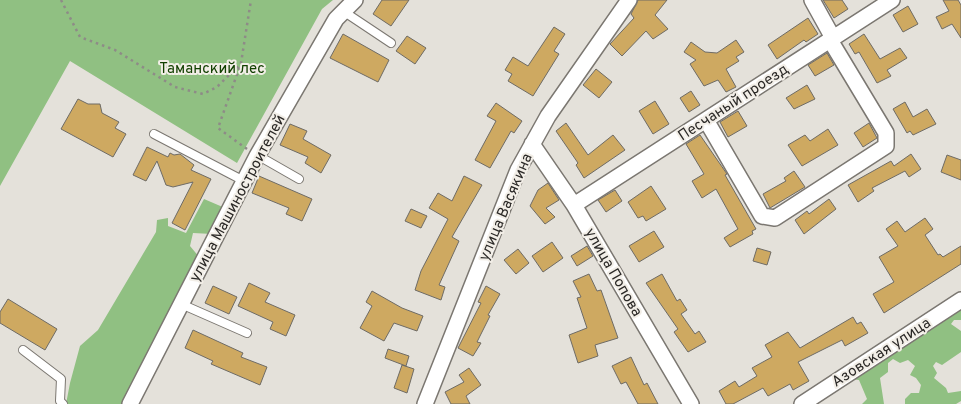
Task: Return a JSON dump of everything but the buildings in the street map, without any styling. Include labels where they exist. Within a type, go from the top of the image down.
[{"type":"street","name":"улица Машиностроителей","points":[[130,404],[257,155],[336,19],[356,0]]},
{"type":"street","name":"улица Васякина","points":[[425,404],[518,170],[548,116],[629,0]]},
{"type":"street","points":[[706,120],[762,216],[775,218],[886,146],[886,133],[812,0]]},
{"type":"street","name":"Песчаный проезд","points":[[574,205],[892,0]]},
{"type":"street","name":"улица Попова","points":[[532,144],[574,205],[691,404]]},
{"type":"street","name":"Азовская улица","points":[[802,404],[961,300]]},
{"type":"lane","points":[[344,11],[392,43]]},
{"type":"lane","points":[[154,134],[244,181]]},
{"type":"lane","points":[[257,155],[300,179]]},
{"type":"lane","points":[[181,304],[247,333]]},
{"type":"lane","points":[[23,350],[61,380],[60,401],[63,404]]},
{"type":"path","points":[[61,0],[80,37],[115,50],[136,61],[175,87],[203,94],[216,87],[241,63]]},
{"type":"path","points":[[251,0],[241,63],[218,128],[257,155]]},
{"type":"green space","name":"Таманский лес","points":[[0,0],[333,0],[322,9],[237,163],[70,61],[0,186]]},
{"type":"green space","points":[[204,199],[225,208],[212,234],[193,233],[190,246],[200,258],[124,404],[66,404],[80,346],[98,330],[156,232],[157,220],[168,218],[168,226],[186,233]]},
{"type":"green space","points":[[961,300],[961,320],[954,320],[951,324],[961,331],[961,352],[942,365],[936,362],[933,366],[937,373],[934,378],[946,388],[948,393],[961,391],[961,401],[956,404],[905,404],[905,399],[911,393],[919,393],[921,385],[916,378],[910,375],[915,366],[908,360],[900,363],[893,359],[888,363],[888,372],[880,378],[884,404],[862,404],[867,399],[859,380],[850,379],[945,318],[951,317],[947,309]]}]
